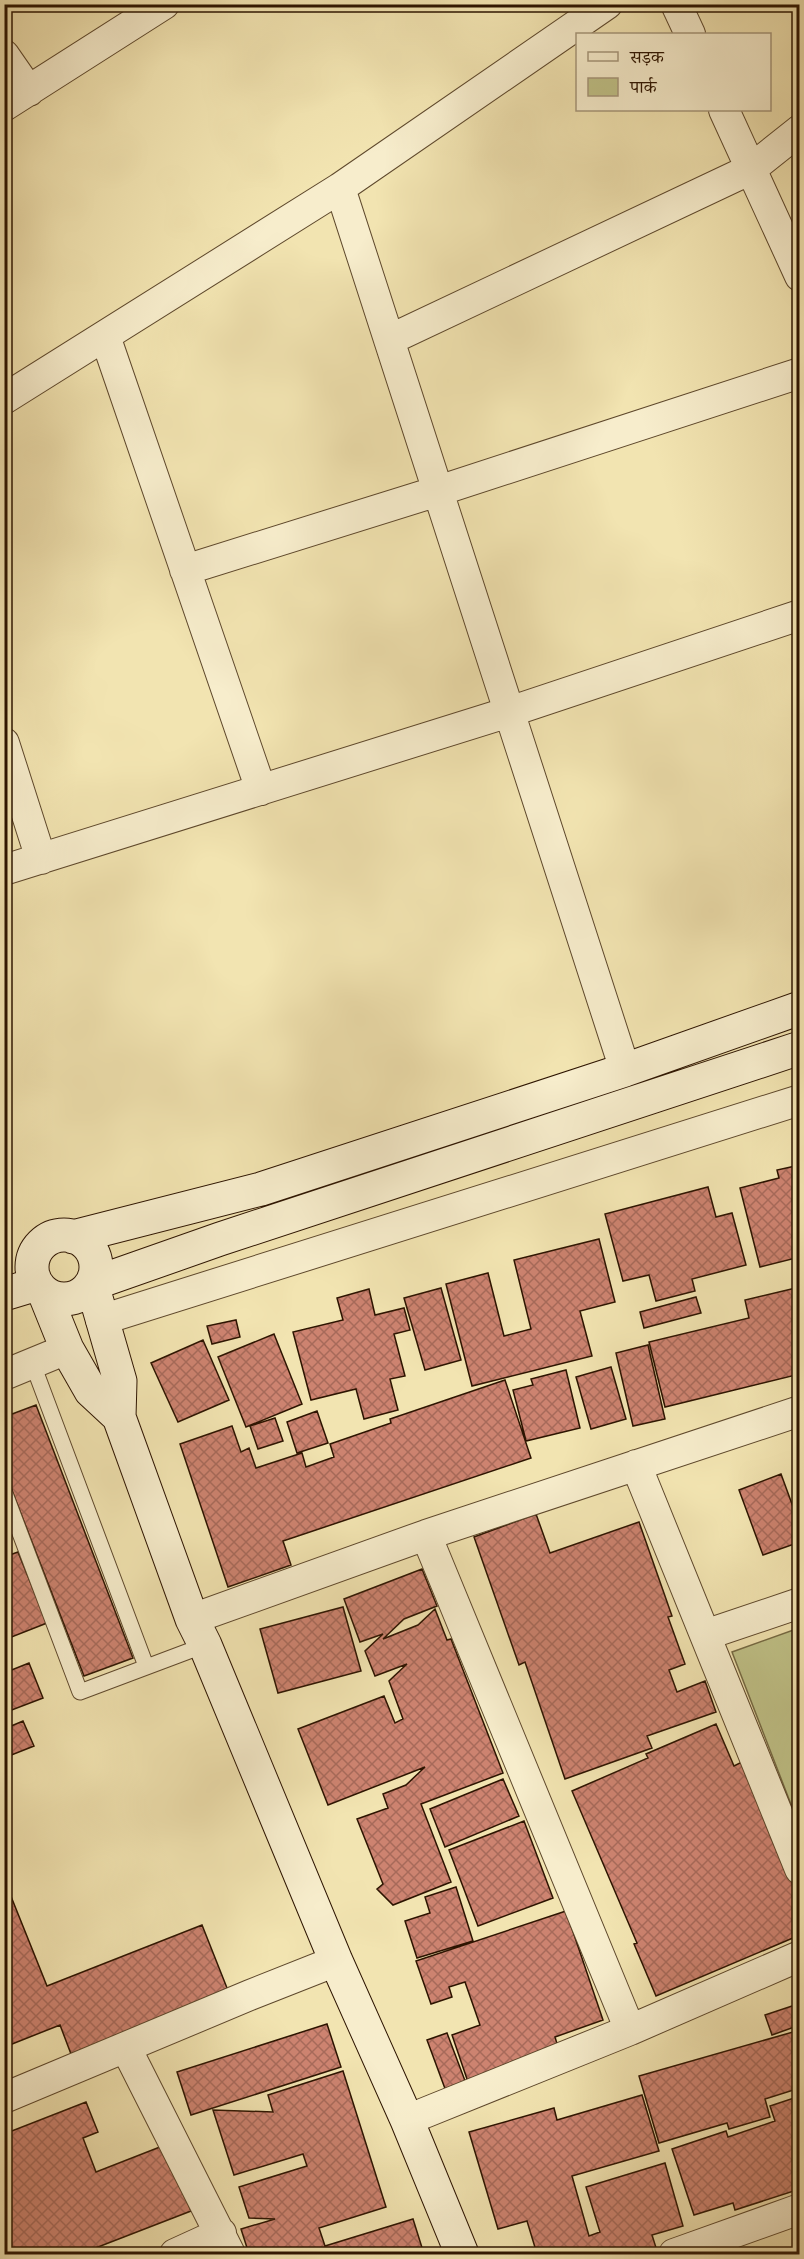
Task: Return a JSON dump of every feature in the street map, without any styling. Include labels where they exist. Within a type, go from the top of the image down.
[{"type":"main road","points":[[73,1237],[261,1189],[625,1070],[800,1008]]},
{"type":"main road","points":[[30,1275],[54,1297],[65,1299],[75,1297],[92,1284],[220,1239],[800,1048]]},
{"type":"main road","points":[[4,1294],[30,1275],[40,1246],[48,1240],[64,1235],[73,1237],[82,1241],[93,1255],[95,1264],[92,1284],[120,1381],[119,1417],[199,1632],[336,1961],[407,2120],[462,2254]]},
{"type":"main road","points":[[30,1275],[91,1391],[119,1417]]},
{"type":"street","points":[[4,55],[17,99],[164,4]]},
{"type":"street","points":[[4,399],[340,188],[607,4]]},
{"type":"street","points":[[676,4],[690,33]]},
{"type":"street","points":[[724,111],[800,276]]},
{"type":"street","points":[[389,340],[751,169],[800,130]]},
{"type":"street","points":[[340,188],[625,1070]]},
{"type":"street","points":[[105,336],[261,790]]},
{"type":"street","points":[[185,570],[438,491],[800,373]]},
{"type":"street","points":[[4,870],[509,712],[800,615]]},
{"type":"street","points":[[4,743],[41,859]]},
{"type":"street","points":[[101,1320],[800,1100]]},
{"type":"street","points":[[422,1172],[435,1214]]},
{"type":"street","points":[[4,1375],[67,1349]]},
{"type":"street","points":[[199,1632],[426,1534],[800,1411]]},
{"type":"street","points":[[636,1465],[800,1869]]},
{"type":"street","points":[[426,1534],[630,2030]]},
{"type":"street","points":[[705,1635],[800,1603]]},
{"type":"street","points":[[407,2120],[630,2030],[800,1956]]},
{"type":"street","points":[[4,2098],[336,1961]]},
{"type":"street","points":[[126,2048],[225,2244],[176,2254]]},
{"type":"street","points":[[684,2253],[800,2209]]},
{"type":"lane","points":[[32,1362],[146,1666]]},
{"type":"lane","points":[[4,1491],[80,1692],[146,1666],[199,1632]]},
{"type":"green space","points":[[800,1628],[799,1825],[732,1652]]},
{"type":"building","points":[[800,1165],[800,1257],[760,1267],[740,1188],[779,1178],[777,1170]]},
{"type":"building","points":[[708,1187],[716,1217],[732,1213],[746,1265],[692,1279],[695,1291],[656,1301],[649,1275],[623,1281],[605,1214]]},
{"type":"building","points":[[599,1239],[615,1302],[580,1311],[592,1356],[472,1386],[446,1284],[488,1273],[504,1336],[531,1329],[514,1260]]},
{"type":"building","points":[[800,1287],[800,1374],[665,1407],[649,1342],[749,1318],[745,1300]]},
{"type":"building","points":[[441,1288],[461,1360],[425,1370],[404,1298]]},
{"type":"building","points":[[369,1289],[375,1315],[404,1308],[410,1330],[394,1334],[405,1376],[390,1379],[398,1410],[364,1419],[356,1389],[311,1400],[293,1332],[343,1320],[337,1298]]},
{"type":"building","points":[[696,1297],[701,1313],[644,1328],[640,1312]]},
{"type":"building","points":[[236,1320],[240,1337],[212,1344],[207,1326]]},
{"type":"building","points":[[274,1334],[302,1404],[246,1427],[218,1357]]},
{"type":"building","points":[[203,1340],[229,1400],[178,1422],[151,1363]]},
{"type":"building","points":[[648,1345],[665,1419],[633,1426],[616,1353]]},
{"type":"building","points":[[611,1367],[626,1419],[591,1429],[576,1377]]},
{"type":"building","points":[[566,1370],[580,1428],[526,1441],[513,1390],[533,1385],[531,1379]]},
{"type":"building","points":[[505,1380],[531,1458],[283,1541],[291,1565],[228,1587],[180,1444],[232,1426],[241,1452],[249,1448],[256,1468],[302,1453],[306,1467],[334,1457],[330,1444],[391,1423],[390,1419]]},
{"type":"building","points":[[36,1405],[133,1658],[84,1676],[4,1470],[4,1417]]},
{"type":"building","points":[[317,1411],[328,1443],[297,1453],[287,1422]]},
{"type":"building","points":[[275,1418],[283,1441],[258,1449],[250,1426]]},
{"type":"building","points":[[781,1474],[800,1526],[800,1542],[763,1555],[739,1490]]},
{"type":"building","points":[[536,1514],[550,1553],[639,1522],[672,1616],[668,1617],[685,1664],[669,1670],[677,1692],[705,1681],[716,1712],[647,1736],[652,1748],[565,1779],[525,1662],[519,1665],[474,1537]]},
{"type":"building","points":[[18,1552],[47,1623],[4,1640],[4,1557]]},
{"type":"building","points":[[422,1569],[437,1606],[404,1619],[383,1639],[418,1625],[435,1609],[447,1640],[451,1639],[503,1773],[421,1804],[451,1882],[393,1905],[377,1889],[383,1884],[357,1819],[388,1808],[383,1794],[406,1785],[425,1767],[328,1805],[298,1729],[384,1696],[395,1723],[403,1719],[389,1681],[407,1664],[375,1676],[365,1651],[383,1634],[360,1642],[344,1599]]},
{"type":"building","points":[[343,1607],[361,1671],[278,1693],[260,1629]]},
{"type":"building","points":[[29,1663],[43,1698],[4,1713],[4,1673]]},
{"type":"building","points":[[23,1721],[34,1746],[4,1758],[4,1729]]},
{"type":"building","points":[[716,1724],[734,1766],[744,1761],[800,1891],[800,1935],[656,1996],[634,1944],[637,1943],[572,1791],[648,1758],[646,1754]]},
{"type":"building","points":[[503,1779],[519,1816],[445,1847],[430,1809]]},
{"type":"building","points":[[524,1821],[553,1898],[478,1926],[449,1850]]},
{"type":"building","points":[[4,1879],[47,1986],[202,1925],[229,1993],[71,2054],[60,2025],[7,2046],[4,2041]]},
{"type":"building","points":[[456,1887],[473,1941],[417,1958],[405,1921],[430,1913],[425,1897]]},
{"type":"building","points":[[566,1911],[603,2020],[555,2037],[558,2047],[468,2082],[452,2035],[480,2025],[465,1982],[449,1987],[452,1997],[431,2004],[416,1961]]},
{"type":"building","points":[[798,2004],[800,2025],[772,2035],[765,2015]]},
{"type":"building","points":[[327,2024],[341,2067],[191,2115],[177,2072]]},
{"type":"building","points":[[800,2030],[800,2088],[765,2099],[770,2117],[729,2129],[727,2123],[659,2143],[639,2076]]},
{"type":"building","points":[[447,2033],[467,2086],[447,2094],[427,2040]]},
{"type":"building","points":[[343,2071],[386,2207],[319,2228],[325,2246],[413,2219],[424,2254],[249,2254],[241,2229],[275,2219],[249,2218],[239,2187],[307,2166],[303,2154],[234,2175],[213,2110],[273,2112],[268,2095]]},
{"type":"building","points":[[642,2095],[659,2151],[572,2176],[589,2236],[600,2232],[586,2187],[665,2163],[683,2226],[652,2235],[658,2254],[537,2254],[527,2221],[498,2229],[469,2132],[554,2108],[557,2120]]},
{"type":"building","points":[[800,2096],[800,2189],[735,2210],[733,2203],[694,2215],[672,2149],[726,2131],[728,2137],[775,2121],[770,2106]]},
{"type":"building","points":[[86,2102],[98,2132],[83,2138],[96,2172],[165,2145],[191,2211],[80,2254],[4,2254],[4,2227],[8,2225],[4,2216],[4,2134]]},
{"type":"building","points":[[800,2246],[800,2254],[775,2254]]}]
